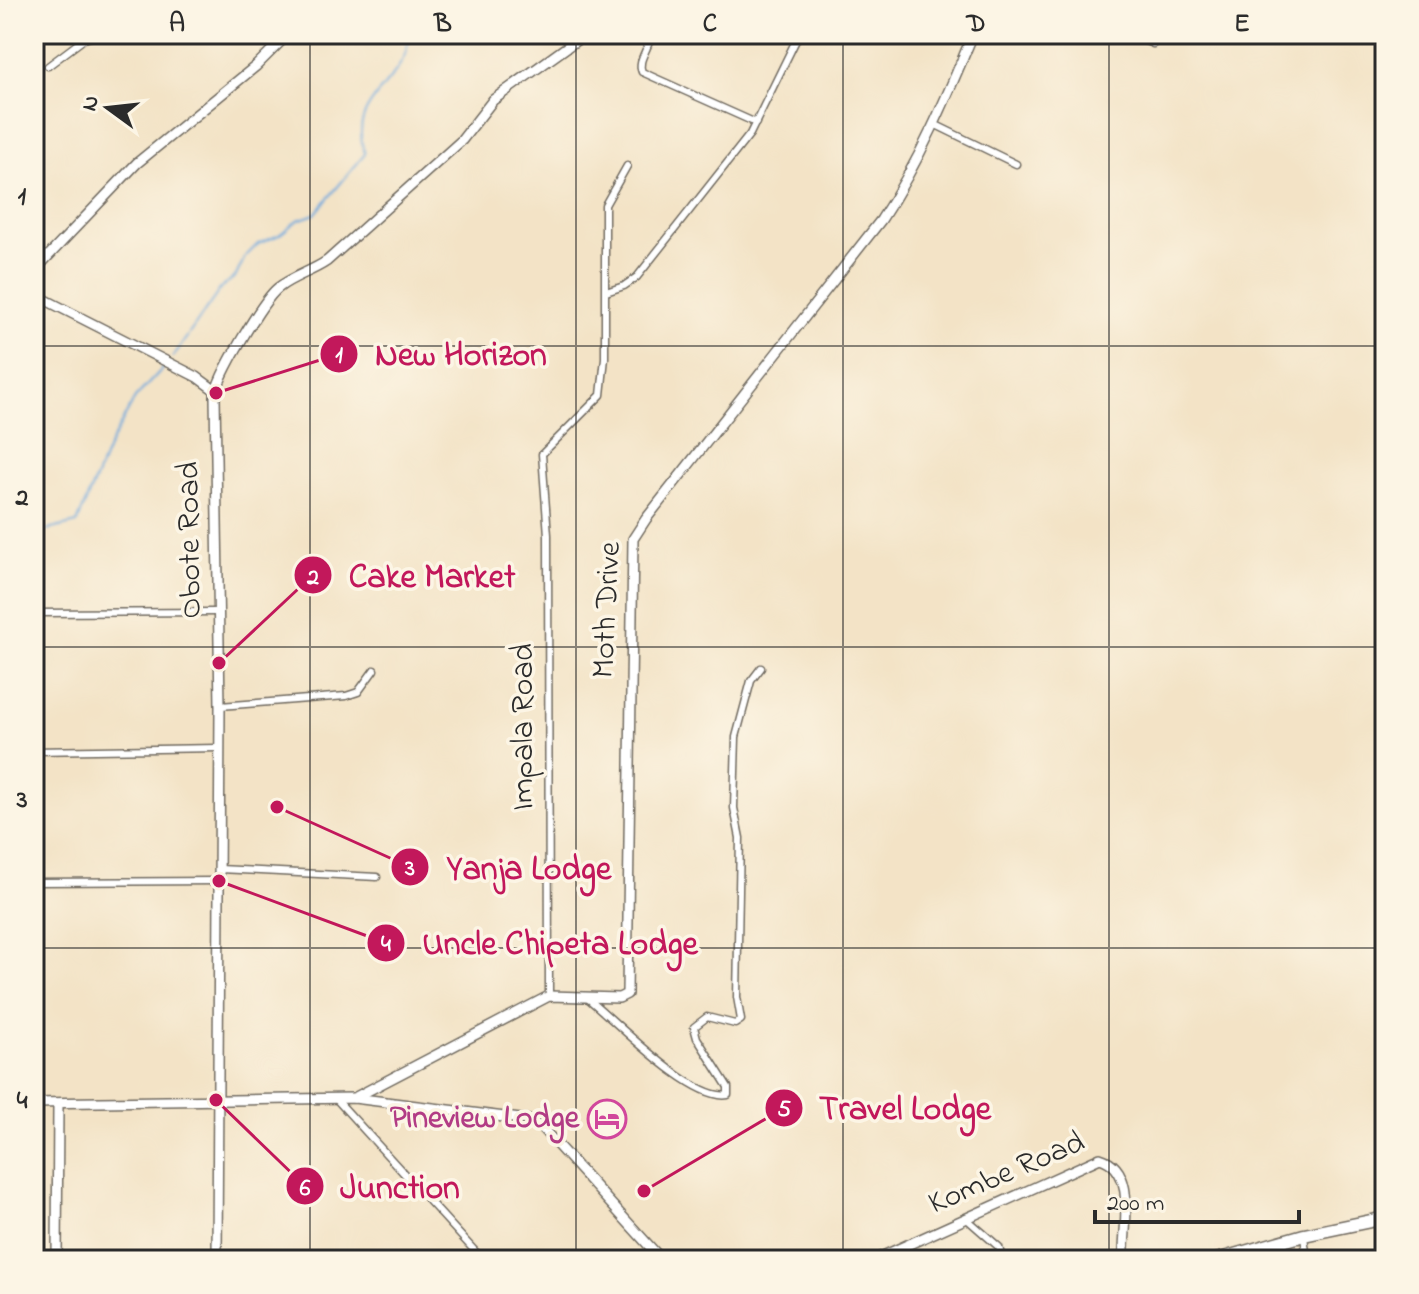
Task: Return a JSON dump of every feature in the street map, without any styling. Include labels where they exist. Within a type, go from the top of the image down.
[{"type":"highway","points":[[1217,1260],[1304,1235],[1385,1218]]},
{"type":"street","points":[[48,66],[84,39],[100,34]]},
{"type":"street","points":[[34,271],[137,163],[256,66],[288,34]]},
{"type":"street","name":"Obote Road","points":[[217,1260],[220,706],[216,391],[226,364],[274,291],[289,279],[310,273],[327,261],[462,140],[493,100],[585,34]]},
{"type":"street","points":[[649,34],[640,63],[642,72],[756,123]]},
{"type":"street","points":[[606,292],[624,286],[637,277],[756,123],[799,34]]},
{"type":"street","points":[[1129,34],[1153,44]]},
{"type":"street","name":"Moth Drive","points":[[354,1098],[549,996],[624,997],[630,984],[627,806],[633,539],[881,220],[936,125],[970,35]]},
{"type":"street","points":[[936,125],[1016,164]]},
{"type":"street","name":"Impala Road","points":[[549,996],[548,535],[541,462],[546,447],[601,395],[606,292],[605,205],[627,166]]},
{"type":"street","points":[[34,294],[197,377],[216,391]]},
{"type":"street","points":[[34,613],[219,612]]},
{"type":"street","points":[[583,995],[680,1076],[711,1095],[728,1095],[728,1087],[697,1038],[694,1027],[707,1017],[735,1024],[741,1020],[737,997],[740,838],[734,808],[736,737],[751,681],[761,668]]},
{"type":"street","points":[[220,706],[346,696],[358,692],[374,670]]},
{"type":"street","points":[[34,751],[219,748]]},
{"type":"street","points":[[219,869],[377,877]]},
{"type":"street","points":[[34,882],[219,881]]},
{"type":"street","points":[[34,1103],[354,1098],[536,1124],[662,1260]]},
{"type":"street","points":[[336,1099],[483,1260]]},
{"type":"street","points":[[57,1260],[58,1104]]},
{"type":"street","name":"Kombe Road","points":[[874,1260],[888,1258],[1100,1158],[1116,1168],[1125,1195],[1124,1260]]},
{"type":"street","points":[[967,1219],[999,1247],[1002,1260]]},
{"type":"street","points":[[1304,1235],[1307,1260]]},
{"type":"waterway","points":[[173,357],[221,288],[236,276],[245,257],[258,244],[279,235],[298,220],[315,214],[365,154],[361,138],[366,112],[397,69],[413,34]]},
{"type":"waterway","points":[[34,533],[77,523],[109,446],[135,398],[164,367]]},
{"type":"place","name":"New Horizon","points":[[216,393]]},
{"type":"place","name":"Cake Market","points":[[219,663]]},
{"type":"place","name":"Yanja Lodge","points":[[277,807]]},
{"type":"place","name":"Uncle Chipeta Lodge","points":[[219,881]]},
{"type":"place","name":"Junction","points":[[216,1100]]},
{"type":"place","name":"Pineview Lodge","points":[[607,1119]]},
{"type":"place","name":"Travel Lodge","points":[[644,1191]]}]
